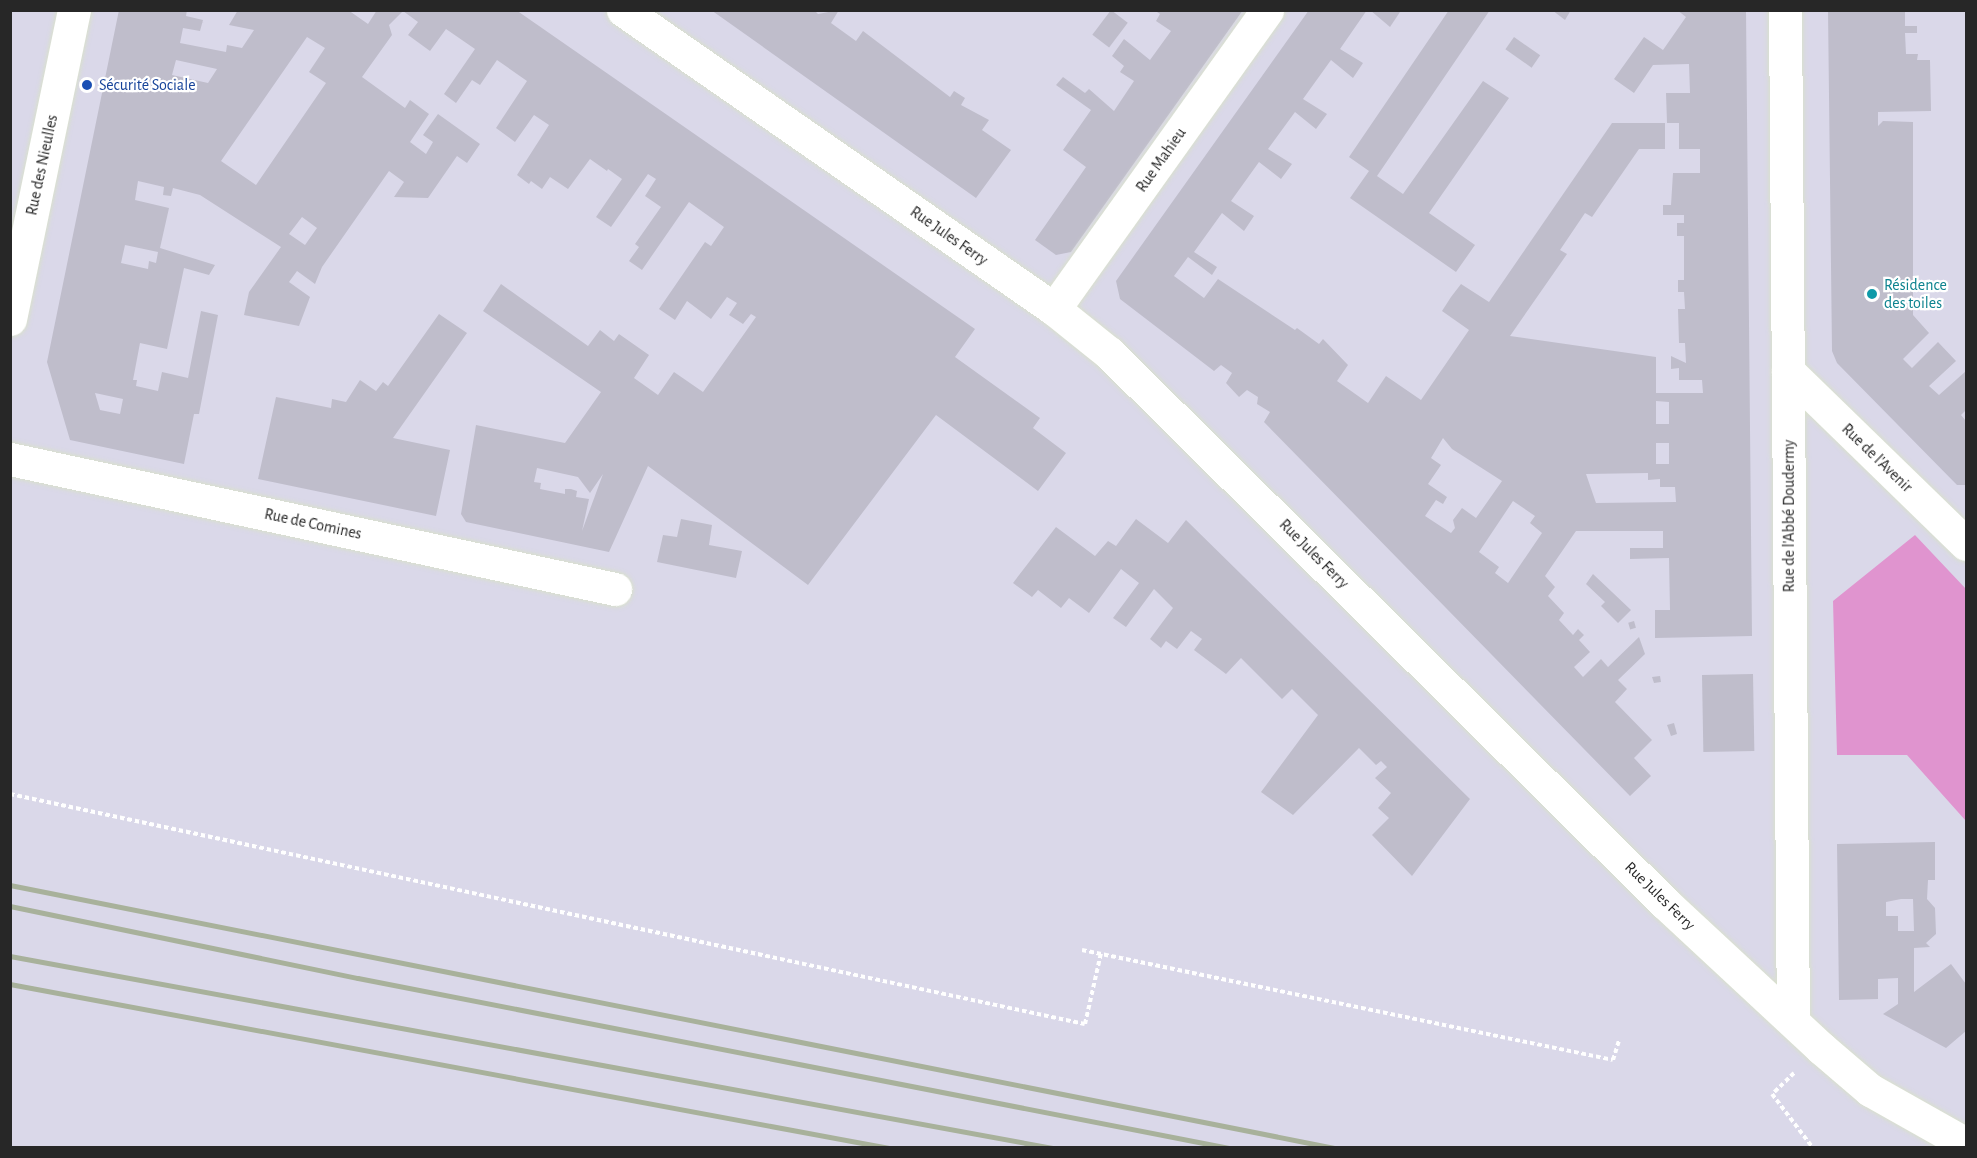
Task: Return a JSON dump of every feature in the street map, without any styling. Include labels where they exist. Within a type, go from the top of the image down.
[{"type":"street","name":"Rue des Nieulles","points":[[10,319],[74,10]]},
{"type":"street","name":"Rue Jules Ferry","points":[[623,10],[1054,309],[1138,379],[1665,903],[1870,1090],[1966,1144]]},
{"type":"street","name":"Rue Mahieu","points":[[1054,309],[1267,10]]},
{"type":"street","name":"Rue de l'Abbé Doudermy","points":[[1785,10],[1793,1021]]},
{"type":"street","name":"Rue de l'Avenir","points":[[1788,371],[1966,544]]},
{"type":"street","name":"Rue de Comines","points":[[10,459],[615,589]]},
{"type":"path","points":[[10,794],[1085,1024],[1101,953]]},
{"type":"path","points":[[1082,950],[1612,1060],[1619,1041]]},
{"type":"path","points":[[1772,1094],[1813,1148]]},
{"type":"shaded area","points":[[1915,535],[1966,589],[1966,821],[1907,755],[1837,755],[1833,601]]},
{"type":"building","points":[[119,10],[187,10],[186,16],[203,20],[200,31],[183,28],[180,43],[226,52],[227,45],[242,48],[254,30],[229,25],[238,10],[348,10],[368,24],[377,10],[516,10],[975,329],[955,357],[1040,418],[1033,428],[1066,453],[1038,491],[936,415],[808,585],[648,466],[609,552],[466,522],[461,514],[476,425],[565,443],[601,392],[483,311],[501,284],[588,346],[600,330],[614,341],[619,334],[649,355],[634,378],[658,395],[674,372],[703,392],[756,317],[751,314],[743,324],[729,315],[737,303],[727,297],[711,319],[687,301],[675,320],[659,309],[705,242],[711,246],[724,227],[689,202],[642,270],[629,261],[639,247],[635,244],[661,207],[645,196],[656,179],[648,174],[611,227],[596,217],[622,179],[590,159],[568,189],[550,177],[542,189],[531,181],[529,184],[517,175],[549,125],[534,115],[515,142],[496,128],[527,81],[497,60],[480,85],[472,80],[456,103],[444,94],[475,49],[446,29],[430,51],[408,35],[418,22],[403,11],[389,25],[392,35],[362,77],[405,108],[410,100],[429,114],[410,142],[426,154],[433,142],[423,135],[438,114],[480,144],[467,163],[457,156],[428,198],[394,197],[404,182],[389,171],[322,267],[315,284],[297,271],[289,282],[310,297],[299,326],[244,315],[249,292],[281,247],[200,195],[173,188],[171,196],[163,195],[164,187],[138,181],[135,200],[169,208],[160,248],[215,265],[209,275],[184,268],[167,349],[140,343],[133,380],[137,380],[136,386],[158,391],[162,372],[188,378],[201,311],[218,315],[199,414],[194,414],[184,464],[70,440],[47,362]],"holes":[[[307,37],[325,48],[309,72],[326,83],[256,185],[221,161]],[[176,60],[217,69],[208,83],[172,75]],[[302,217],[317,228],[305,245],[289,234]],[[125,245],[158,252],[156,263],[149,261],[148,269],[121,263]],[[95,393],[123,399],[120,414],[100,410]],[[537,468],[578,477],[590,493],[603,474],[582,531],[589,499],[576,497],[577,491],[571,489],[565,489],[565,494],[540,489],[541,483],[534,482]]]},
{"type":"building","points":[[711,10],[814,10],[818,14],[839,10],[831,23],[856,41],[863,31],[950,97],[954,91],[965,98],[961,105],[989,120],[982,130],[1011,150],[976,198]]},
{"type":"building","points":[[1111,10],[1128,23],[1109,47],[1092,35]]},
{"type":"building","points":[[1154,10],[1243,10],[1071,252],[1056,255],[1035,240],[1086,167],[1063,150],[1091,110],[1056,85],[1063,77],[1085,93],[1089,89],[1114,111],[1134,81],[1120,72],[1124,66],[1112,56],[1124,39],[1150,60],[1171,31],[1156,21],[1160,14]]},
{"type":"building","points":[[1309,10],[1367,10],[1340,49],[1363,63],[1353,78],[1331,60],[1303,99],[1327,114],[1316,129],[1295,112],[1268,149],[1292,164],[1281,179],[1259,162],[1231,201],[1254,216],[1244,231],[1222,213],[1194,252],[1217,267],[1212,275],[1188,257],[1174,276],[1204,298],[1218,279],[1319,344],[1323,339],[1348,365],[1337,381],[1368,403],[1386,376],[1421,400],[1469,330],[1442,311],[1461,284],[1489,302],[1612,123],[1665,123],[1665,149],[1639,149],[1592,217],[1585,213],[1560,250],[1567,254],[1510,336],[1656,357],[1656,393],[1703,393],[1702,380],[1679,380],[1679,368],[1671,369],[1671,356],[1686,363],[1685,343],[1679,343],[1678,309],[1685,309],[1684,292],[1678,292],[1678,280],[1684,280],[1684,236],[1677,236],[1677,223],[1684,223],[1684,215],[1663,215],[1663,205],[1671,205],[1673,173],[1700,173],[1700,149],[1679,149],[1679,123],[1667,123],[1666,93],[1690,93],[1689,64],[1653,65],[1634,93],[1614,79],[1644,37],[1663,50],[1686,17],[1677,10],[1746,10],[1752,636],[1655,638],[1655,610],[1670,610],[1669,558],[1630,559],[1630,548],[1663,548],[1663,531],[1576,531],[1545,576],[1555,587],[1548,596],[1564,613],[1559,620],[1573,635],[1578,629],[1584,635],[1579,640],[1590,652],[1574,667],[1583,677],[1601,659],[1608,667],[1639,637],[1645,654],[1618,680],[1627,689],[1615,702],[1652,740],[1634,758],[1651,776],[1630,796],[1264,422],[1270,412],[1257,404],[1258,397],[1247,390],[1239,397],[1226,383],[1232,373],[1221,365],[1214,371],[1120,299],[1116,281]],"holes":[[[1656,401],[1669,402],[1669,424],[1656,424]],[[1443,438],[1452,449],[1502,481],[1476,518],[1462,508],[1453,520],[1455,528],[1451,533],[1425,516],[1436,500],[1443,504],[1447,497],[1428,484],[1441,465],[1431,458]],[[1656,443],[1669,443],[1669,464],[1656,464]],[[1648,473],[1648,480],[1660,479],[1660,487],[1675,487],[1676,502],[1596,503],[1586,474]],[[1513,501],[1535,516],[1530,523],[1542,533],[1508,583],[1495,573],[1499,567],[1479,552]]]},
{"type":"building","points":[[1370,10],[1398,10],[1400,12],[1390,27]]},
{"type":"building","points":[[1449,10],[1490,10],[1377,176],[1403,194],[1483,81],[1509,98],[1429,213],[1475,245],[1456,272],[1350,198],[1369,171],[1349,157]]},
{"type":"building","points":[[1552,10],[1571,10],[1565,20]]},
{"type":"building","points":[[1828,10],[1905,10],[1905,26],[1917,26],[1917,33],[1905,33],[1906,54],[1918,54],[1917,60],[1930,60],[1931,111],[1878,112],[1878,126],[1883,121],[1913,122],[1913,315],[1929,333],[1903,359],[1912,368],[1938,342],[1956,361],[1929,386],[1939,395],[1966,371],[1966,410],[1961,415],[1966,421],[1966,485],[1957,485],[1837,363],[1832,351]]},
{"type":"building","points":[[1514,37],[1540,55],[1532,68],[1505,49]]},
{"type":"building","points":[[439,314],[467,333],[393,438],[450,450],[436,516],[258,479],[276,397],[331,408],[332,399],[346,402],[360,380],[376,391],[383,382],[388,386]]},
{"type":"building","points":[[681,519],[712,525],[709,545],[742,551],[736,578],[657,562],[663,535],[677,537]]},
{"type":"building","points":[[1136,519],[1168,543],[1186,520],[1470,799],[1412,876],[1372,835],[1389,818],[1378,808],[1391,793],[1375,778],[1387,767],[1381,761],[1376,765],[1359,748],[1293,815],[1261,792],[1318,715],[1292,689],[1282,699],[1241,658],[1226,674],[1194,650],[1202,639],[1191,631],[1177,649],[1166,641],[1161,648],[1150,639],[1173,608],[1154,589],[1126,627],[1113,618],[1139,583],[1121,569],[1089,613],[1069,598],[1061,608],[1038,590],[1032,597],[1013,583],[1056,527],[1095,556],[1108,541],[1116,546]]},
{"type":"building","points":[[1593,574],[1631,610],[1618,623],[1601,606],[1605,602],[1586,584]]},
{"type":"building","points":[[1634,621],[1636,628],[1630,629],[1628,623]]},
{"type":"building","points":[[1753,674],[1754,751],[1703,752],[1702,675]]},
{"type":"building","points":[[1660,676],[1661,682],[1654,683],[1652,677]]},
{"type":"building","points":[[1674,723],[1677,734],[1671,736],[1667,725]]},
{"type":"building","points":[[1935,842],[1935,880],[1928,880],[1927,899],[1935,908],[1936,934],[1926,943],[1930,947],[1914,948],[1914,992],[1951,964],[1966,984],[1966,1031],[1946,1048],[1883,1014],[1898,1004],[1898,978],[1878,979],[1878,999],[1839,1000],[1837,844]],"holes":[[[1913,899],[1914,931],[1898,931],[1898,916],[1886,916],[1886,902]]]},
{"type":"railway","points":[[10,885],[1335,1148]]},
{"type":"railway","points":[[10,906],[358,978],[1229,1148]]},
{"type":"railway","points":[[10,956],[1053,1148]]},
{"type":"railway","points":[[10,984],[889,1148]]},
{"type":"place","name":"Sécurité Sociale","points":[[87,85]]},
{"type":"place","name":"Résidence des toiles","points":[[1872,294]]}]
